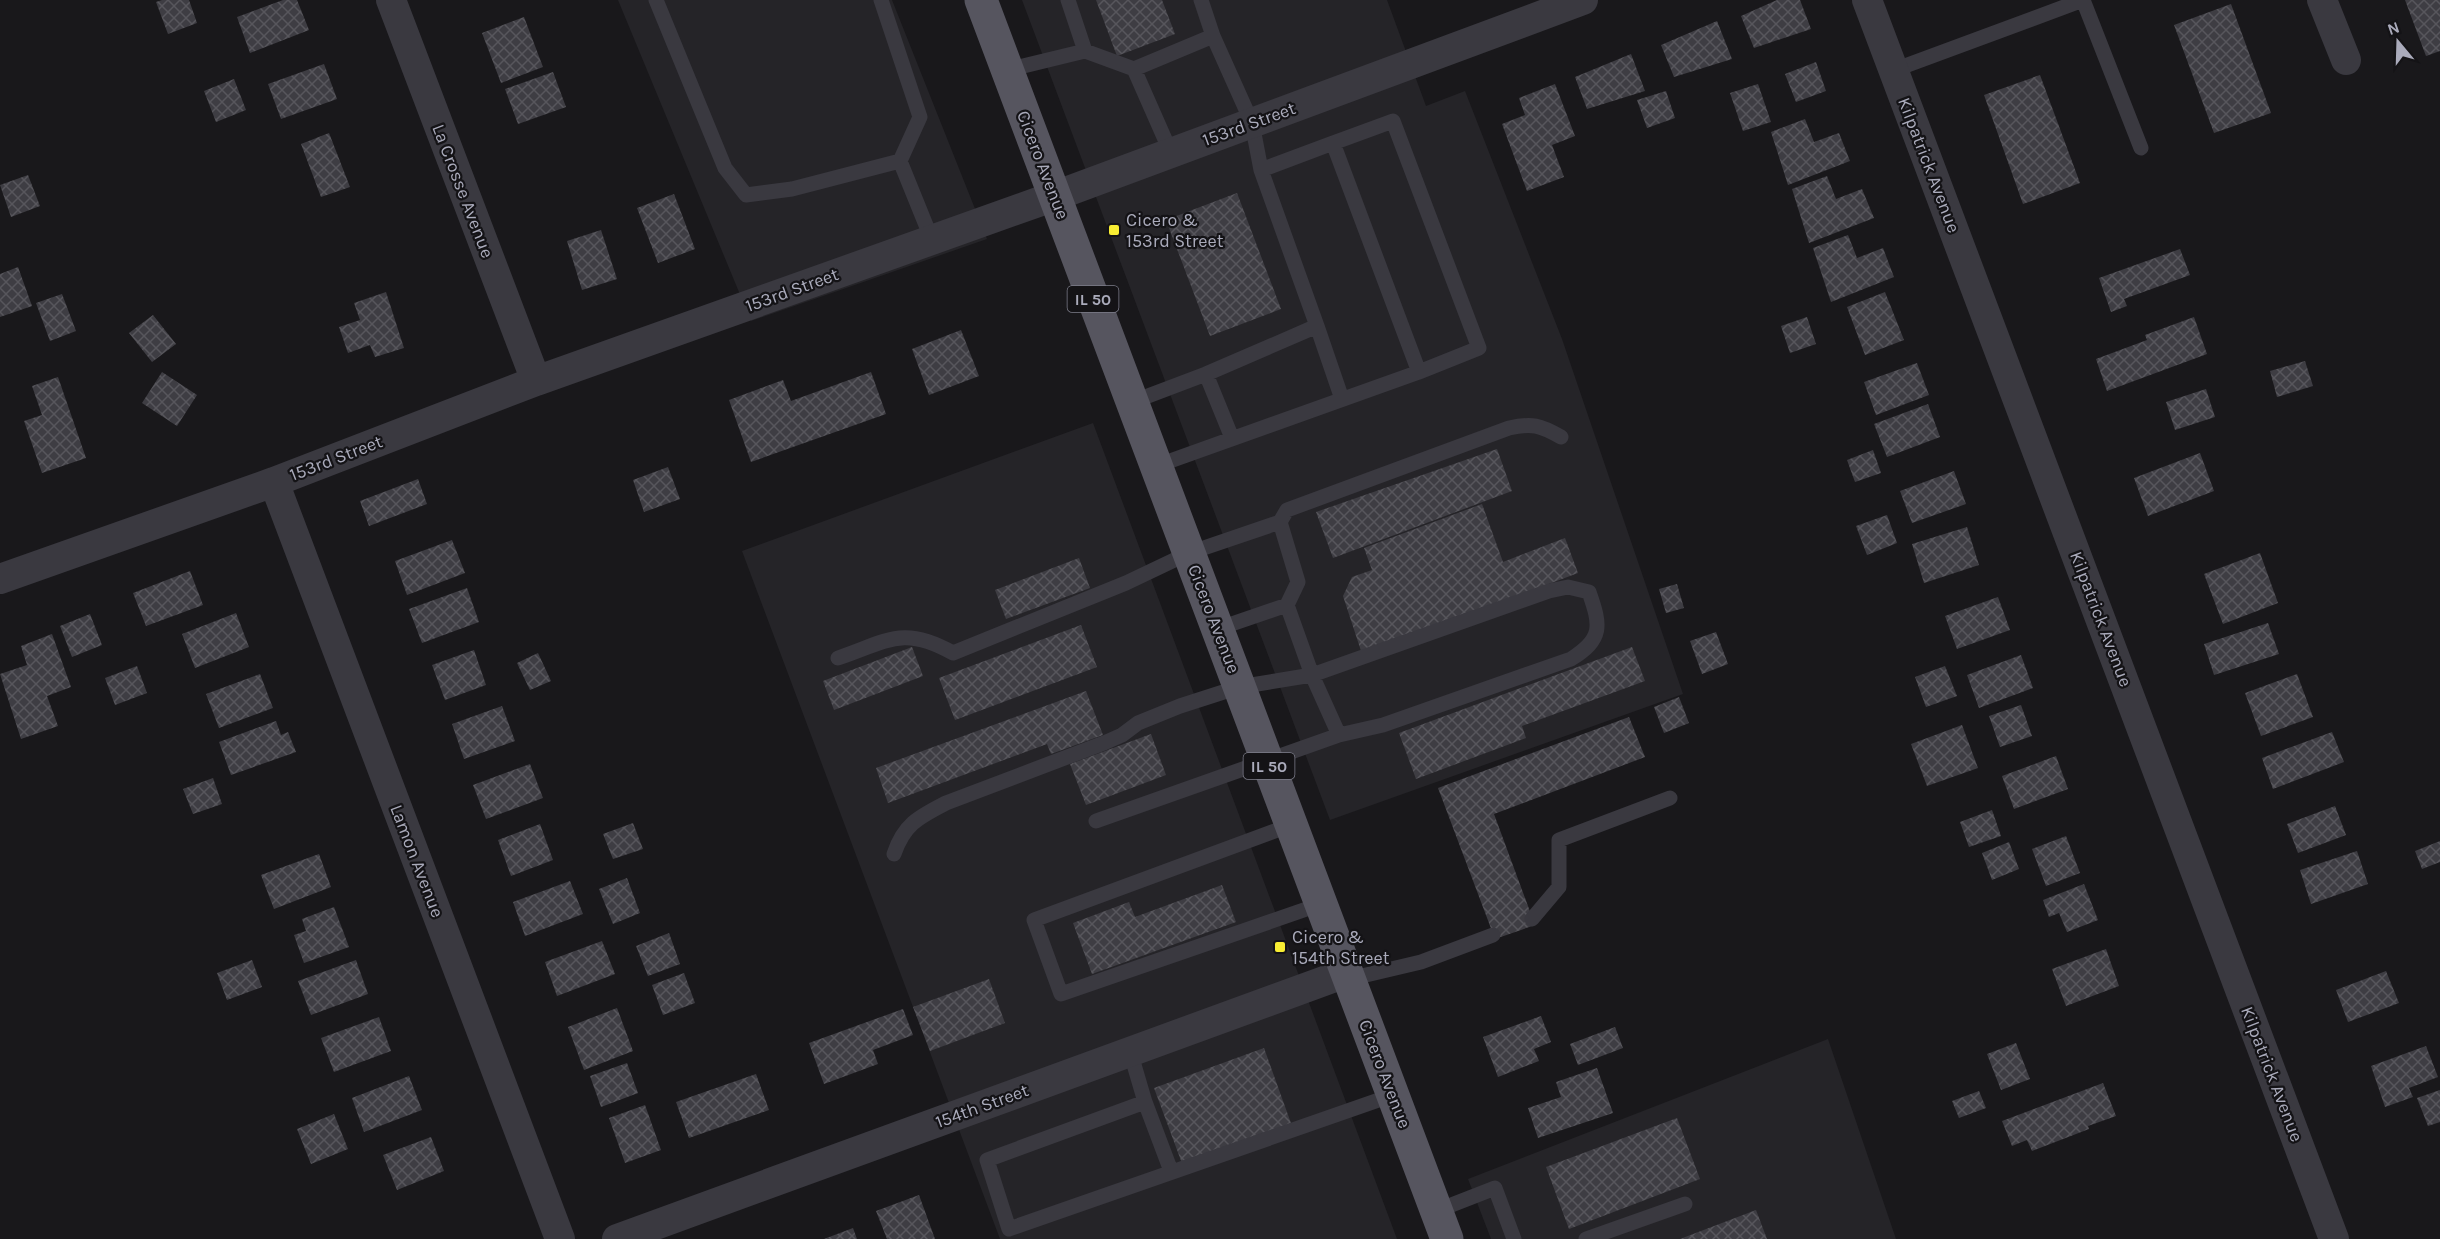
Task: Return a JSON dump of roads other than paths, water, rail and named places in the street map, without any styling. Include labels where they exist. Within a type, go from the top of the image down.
[{"type":"main road","name":"Cicero Avenue","points":[[981,0],[1441,1225]]},
{"type":"street","name":"La Crosse Avenue","points":[[392,0],[536,381]]},
{"type":"street","name":"153rd Street","points":[[3,570],[274,482],[536,381],[1055,196],[1583,0]]},
{"type":"street","name":"Kilpatrick Avenue","points":[[1867,0],[2334,1239]]},
{"type":"street","points":[[2322,0],[2346,60]]},
{"type":"street","name":"Lamon Avenue","points":[[274,482],[560,1239]]},
{"type":"street","name":"154th Street","points":[[617,1239],[1130,1051],[1348,976]]},
{"type":"lane","points":[[656,0],[725,168],[746,195],[792,189],[900,160]]},
{"type":"lane","points":[[881,0],[920,117],[900,160],[932,240]]},
{"type":"lane","points":[[1068,0],[1084,51]]},
{"type":"lane","points":[[1201,0],[1213,36],[1252,123],[1261,170],[1342,399]]},
{"type":"lane","points":[[1894,70],[2083,0],[2141,148]]},
{"type":"lane","points":[[1007,70],[1084,51],[1134,69],[1213,36]]},
{"type":"lane","points":[[1134,69],[1171,153]]},
{"type":"lane","points":[[1156,466],[1419,372],[1479,348],[1394,121],[1261,170]]},
{"type":"lane","points":[[1333,143],[1419,372]]},
{"type":"lane","points":[[1132,402],[1206,374],[1317,326]]},
{"type":"lane","points":[[1206,374],[1232,438]]},
{"type":"lane","points":[[838,658],[903,636],[932,641],[952,653],[1126,583],[1189,553],[1280,522],[1287,510],[1509,428],[1529,424],[1561,437]]},
{"type":"lane","points":[[1280,522],[1298,582],[1287,605],[1312,675],[1339,735]]},
{"type":"lane","points":[[894,854],[901,835],[923,815],[946,803],[1104,743],[1122,735],[1138,723],[1180,706],[1239,687],[1312,675],[1549,591],[1568,587],[1589,592],[1598,618],[1598,631],[1589,648],[1571,659],[1383,725],[1339,735],[1096,821]]},
{"type":"lane","points":[[1217,629],[1287,605]]},
{"type":"lane","points":[[1532,919],[1559,887],[1559,840],[1670,798]]},
{"type":"lane","points":[[1291,825],[1034,920],[1061,994],[1321,904]]},
{"type":"lane","points":[[1348,976],[1421,962],[1493,935]]},
{"type":"lane","points":[[1130,1051],[1145,1102],[1171,1171]]},
{"type":"lane","points":[[1145,1102],[987,1160],[1009,1229],[1393,1095]]},
{"type":"lane","points":[[1441,1225],[1496,1188],[1514,1239]]},
{"type":"lane","points":[[1586,1239],[1684,1204]]},
{"type":"place","name":"Cicero & 153rd Street","points":[[1114,230]]},
{"type":"place","name":"Cicero & 154th Street","points":[[1280,947]]}]
